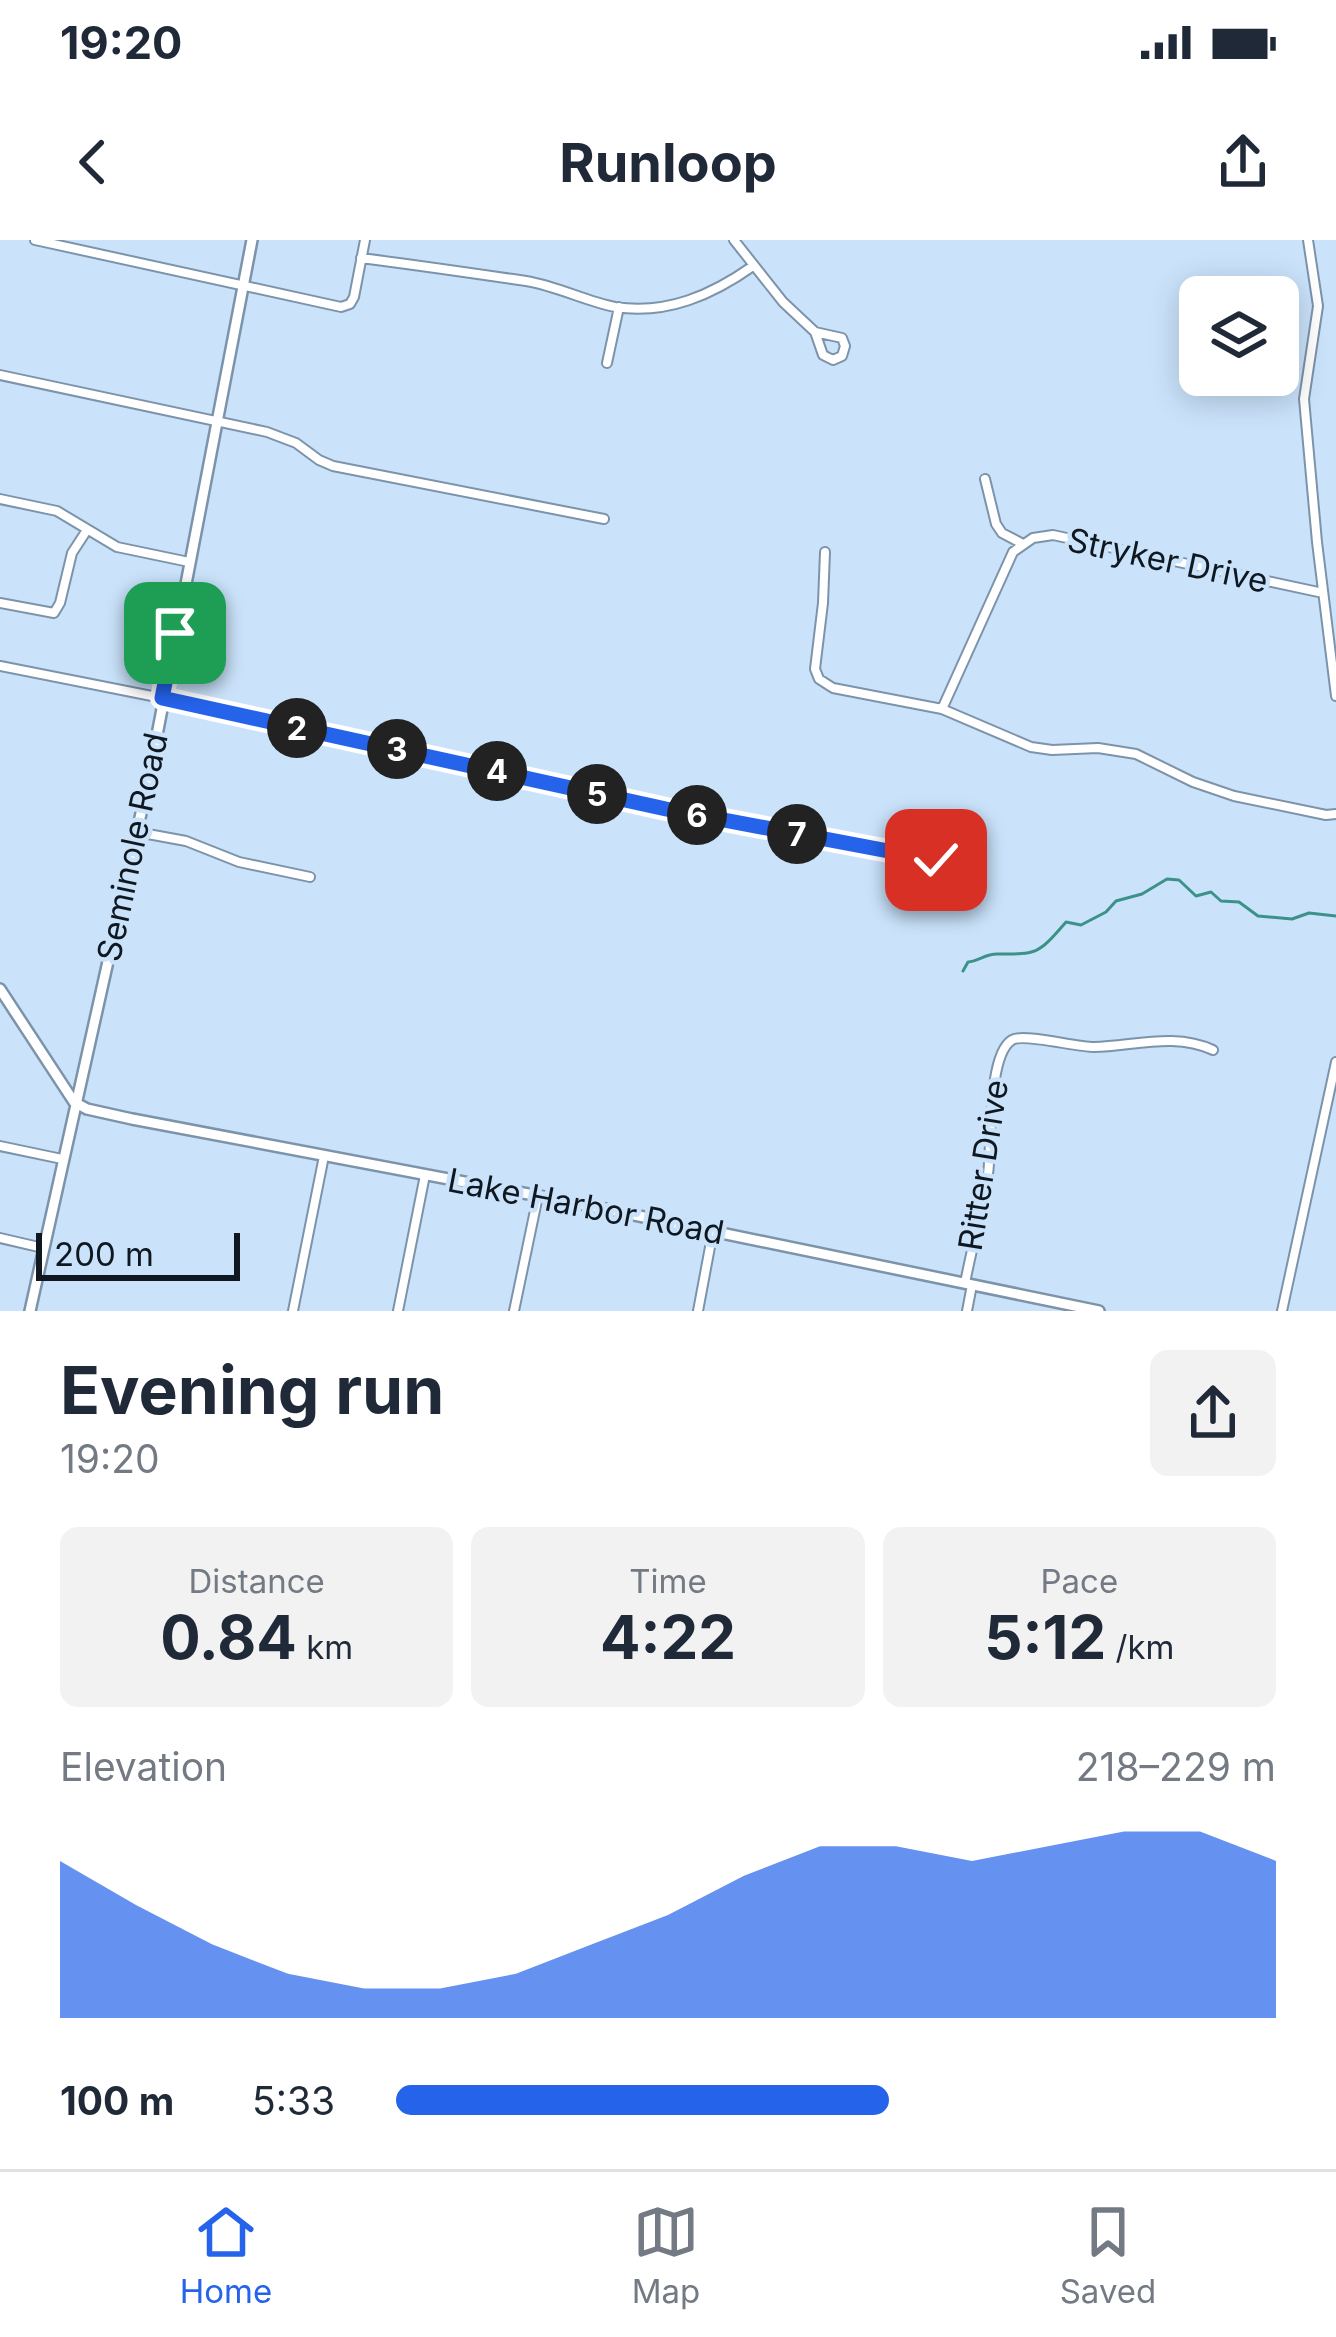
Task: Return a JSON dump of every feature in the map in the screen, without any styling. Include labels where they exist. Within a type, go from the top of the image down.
[{"type":"street","points":[[39,240],[341,307],[354,297],[364,240]]},
{"type":"street","name":"Seminole Road","points":[[31,1311],[137,832],[253,240]]},
{"type":"street","points":[[734,240],[783,302],[815,332],[825,358],[843,354],[842,338],[815,332]]},
{"type":"street","points":[[1308,240],[1318,306],[1304,392],[1336,695]]},
{"type":"street","points":[[361,258],[542,284],[619,308],[656,307],[698,298],[753,266]]},
{"type":"street","points":[[608,364],[619,308]]},
{"type":"street","points":[[0,375],[282,437],[333,466],[604,519]]},
{"type":"street","name":"Stryker Drive","points":[[985,479],[996,524],[1002,533],[1023,544],[1053,535],[1323,592]]},
{"type":"street","points":[[0,499],[57,511],[117,547],[189,562]]},
{"type":"street","points":[[0,603],[53,613],[60,603],[72,553],[88,530]]},
{"type":"street","points":[[941,710],[1013,552],[1023,544]]},
{"type":"street","points":[[825,552],[814,669],[833,688],[941,710],[1031,747],[1136,754],[1234,796],[1336,814]]},
{"type":"street","points":[[0,666],[666,809],[958,866]]},
{"type":"street","points":[[137,832],[186,841],[239,862],[310,878]]},
{"type":"street","points":[[0,989],[74,1102]]},
{"type":"street","name":"Ritter Drive","points":[[968,1284],[988,1177],[994,1087],[1009,1042],[1022,1037],[1098,1047],[1182,1041],[1213,1050]]},
{"type":"street","points":[[1282,1311],[1336,1062]]},
{"type":"street","name":"Lake Harbor Road","points":[[74,1102],[87,1109],[1099,1311]]},
{"type":"street","points":[[0,1146],[62,1160]]},
{"type":"street","points":[[293,1311],[324,1156]]},
{"type":"street","points":[[398,1311],[425,1175]]},
{"type":"street","points":[[514,1311],[538,1196]]},
{"type":"street","points":[[698,1311],[713,1231]]},
{"type":"street","points":[[0,1238],[43,1248]]},
{"type":"street","points":[[967,1311],[968,1284]]},
{"type":"waterway","points":[[963,971],[968,962],[989,955],[1037,950],[1066,922],[1081,925],[1116,901],[1142,894],[1167,879],[1179,880],[1196,896],[1211,892],[1221,901],[1239,902],[1258,916],[1336,916]]},
{"type":"route","points":[[175,633],[162,698],[666,809],[936,860]]}]
